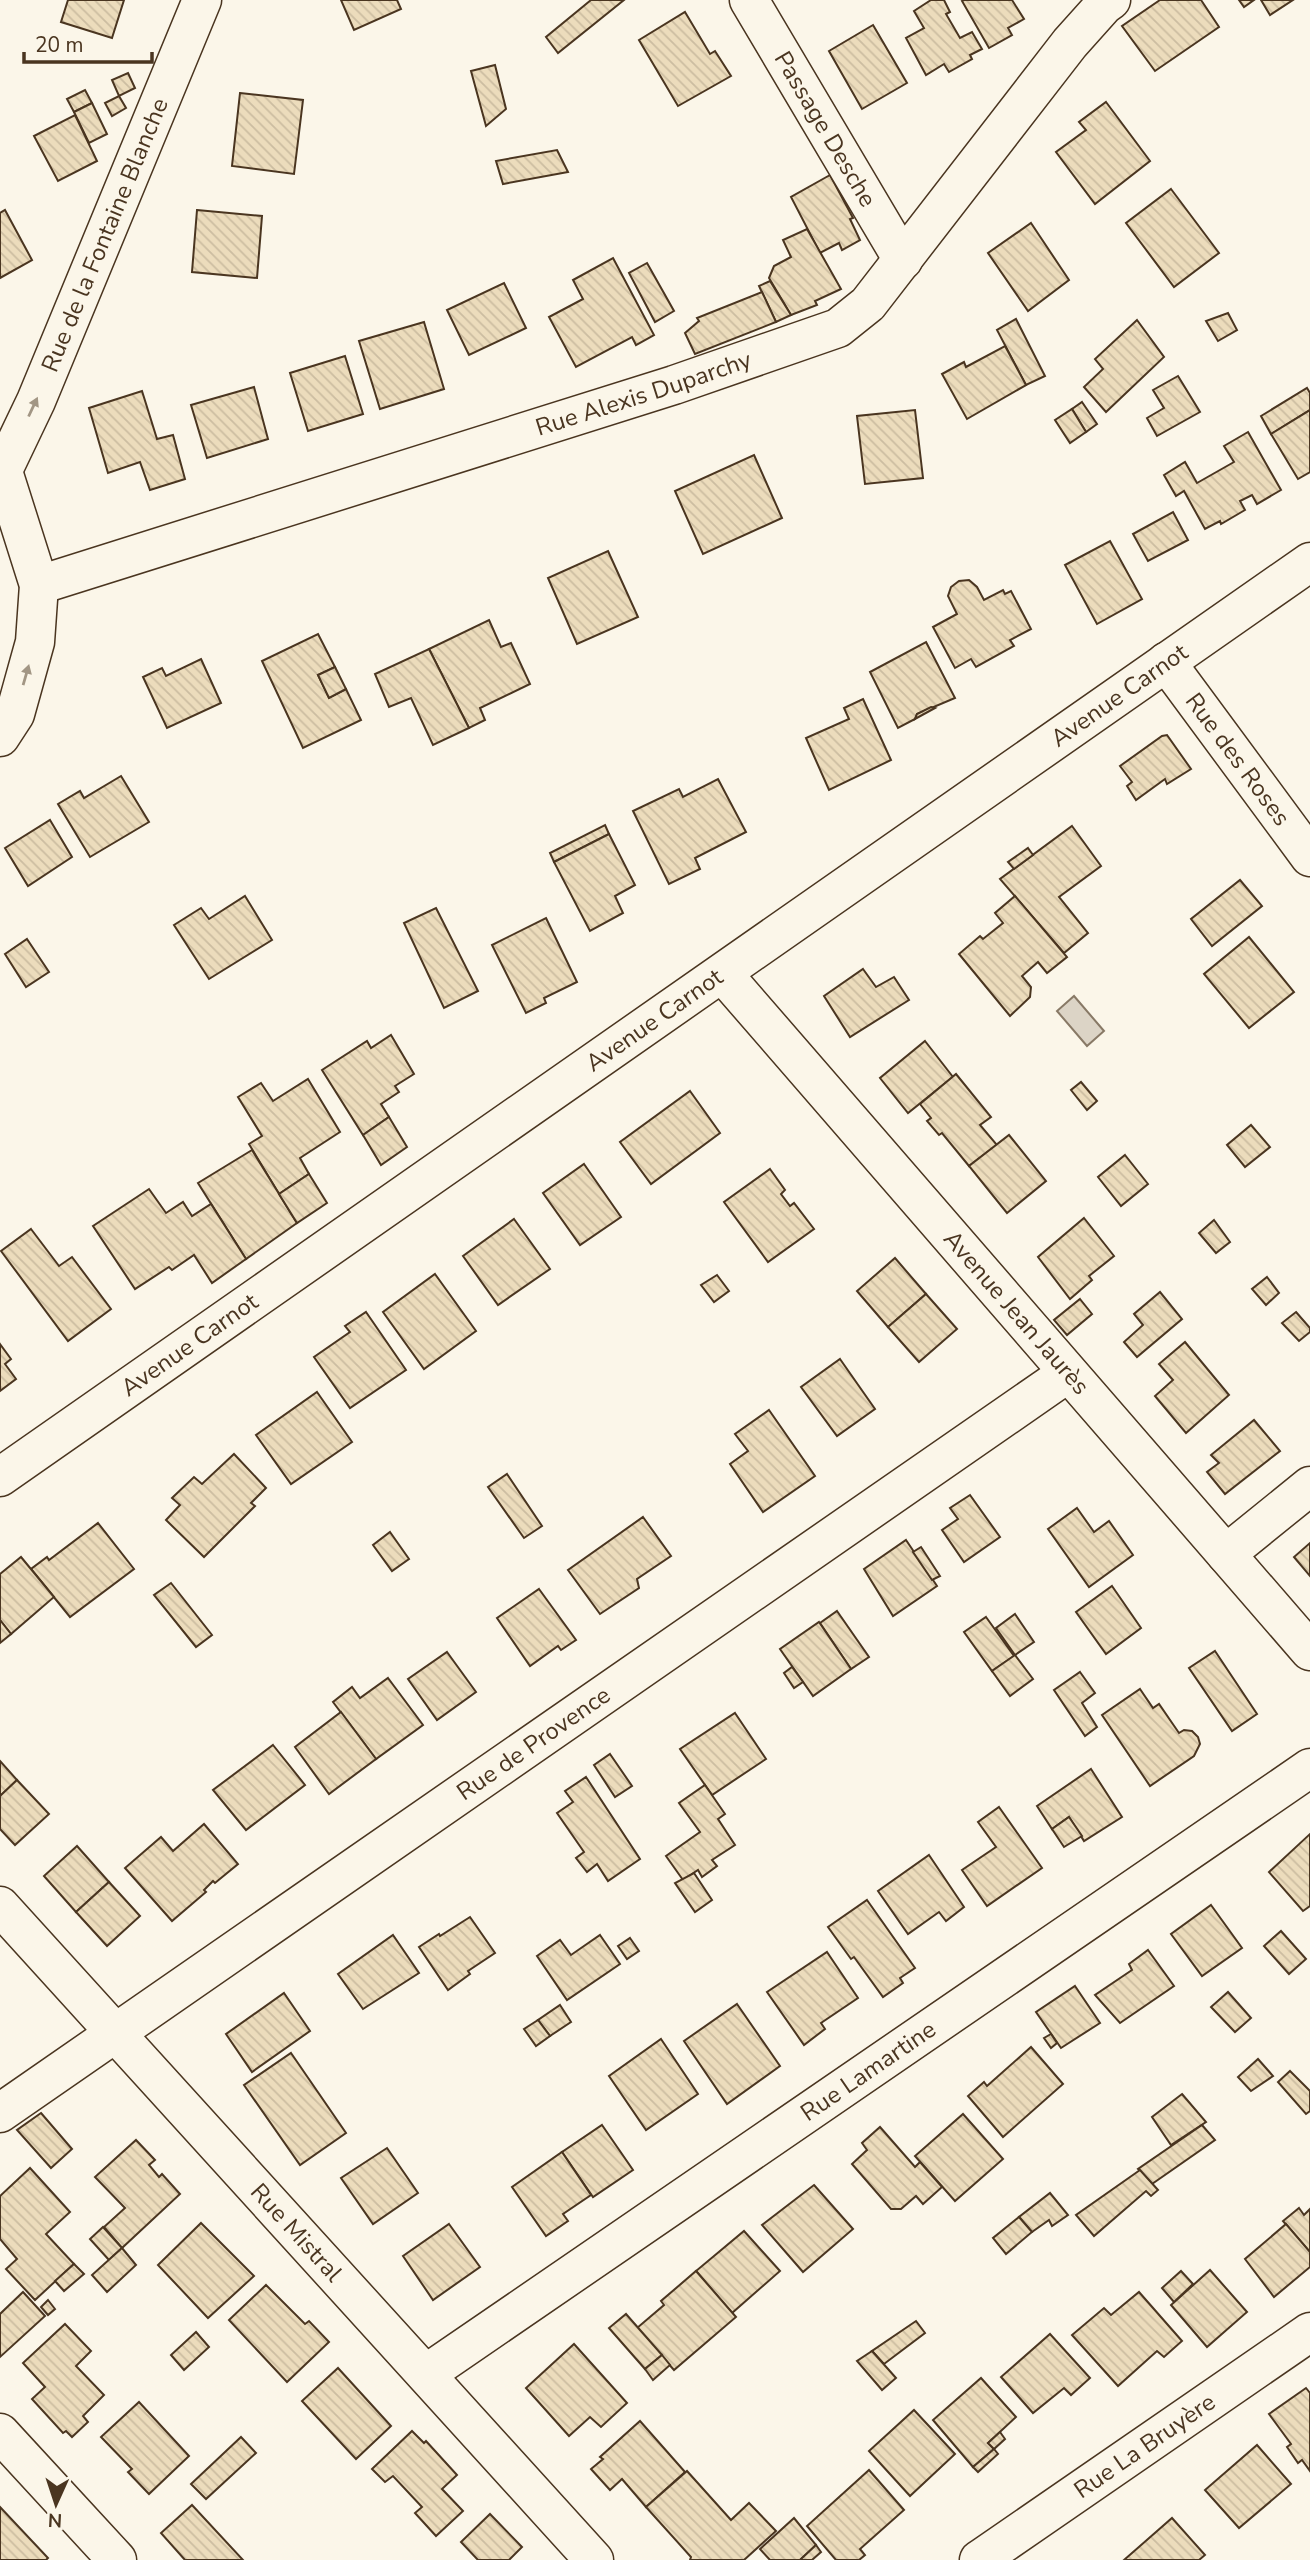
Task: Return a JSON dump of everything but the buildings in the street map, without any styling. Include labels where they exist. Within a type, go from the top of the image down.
[{"type":"street","name":"Rue de la Fontaine Blanche","points":[[2,465],[36,401],[202,0]]},
{"type":"street","name":"Passage Desche","points":[[750,0],[902,260]]},
{"type":"street","name":"Rue Alexis Duparchy","points":[[39,584],[674,385],[838,328],[869,304],[1070,43],[1111,0]]},
{"type":"street","points":[[0,737],[15,714],[35,642],[39,584],[2,465]]},
{"type":"street","name":"Avenue Carnot","points":[[0,1477],[1310,562]]},
{"type":"street","name":"Rue des Roses","points":[[1166,662],[1310,857]]},
{"type":"street","name":"Avenue Jean Jaurès","points":[[723,974],[1310,1651]]},
{"type":"street","name":"Rue de Provence","points":[[0,2113],[1068,1373]]},
{"type":"street","points":[[1226,1554],[1310,1486]]},
{"type":"street","name":"Rue Lamartine","points":[[426,2374],[1310,1768]]},
{"type":"street","name":"Rue Mistral","points":[[0,1906],[594,2560]]},
{"type":"street","name":"Rue La Bruyère","points":[[979,2560],[1310,2332]]},
{"type":"street","points":[[0,2433],[117,2560]]},
{"type":"shaded area","points":[[1074,996],[1104,1031],[1087,1046],[1057,1011]]}]
